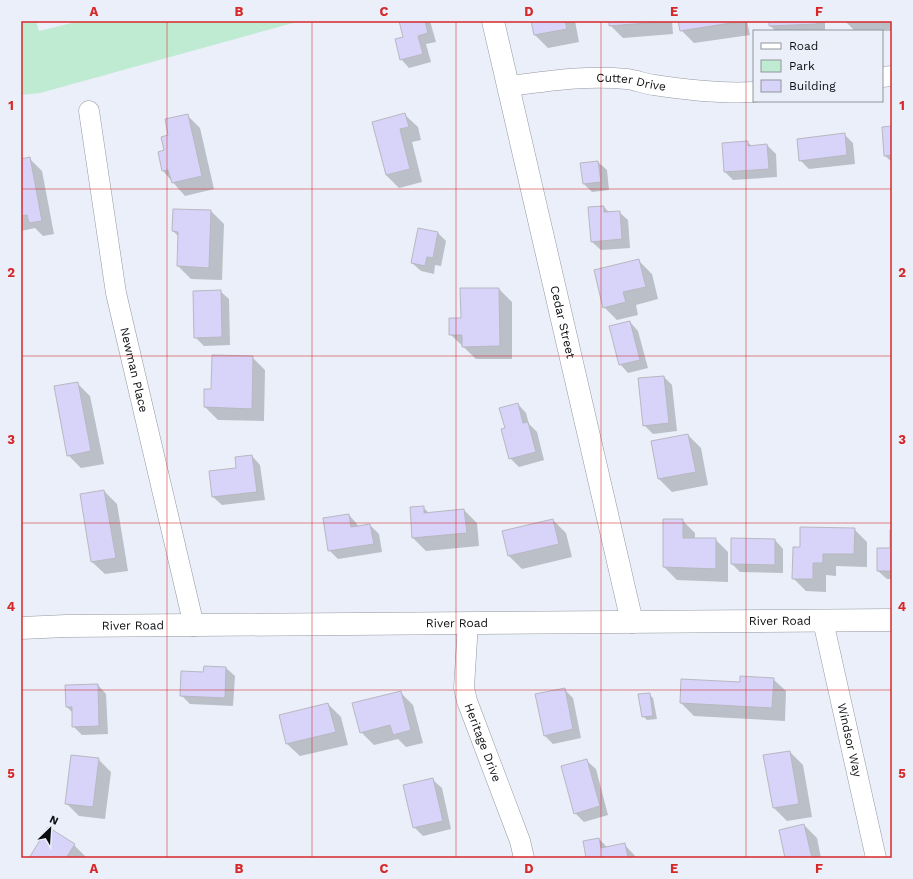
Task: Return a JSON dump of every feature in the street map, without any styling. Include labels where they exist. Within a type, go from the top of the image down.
[{"type":"street","name":"Cedar Street","points":[[493,21],[632,622]]},
{"type":"street","name":"Cutter Drive","points":[[509,86],[565,78],[606,78],[630,80],[653,85],[707,92],[730,94],[753,92]]},
{"type":"street","name":"Newman Place","points":[[89,111],[116,293],[194,626]]},
{"type":"street","name":"River Road","points":[[21,628],[66,626],[892,620]]},
{"type":"street","name":"Windsor Way","points":[[823,621],[876,858]]},
{"type":"street","name":"Heritage Drive","points":[[468,623],[464,688],[467,701],[520,841],[524,858]]},
{"type":"green space","points":[[21,21],[36,21],[39,31],[80,21],[300,21],[40,93],[21,95]]},
{"type":"building","points":[[399,21],[425,21],[428,33],[418,36],[423,54],[400,60],[395,39],[403,37]]},
{"type":"building","points":[[531,21],[565,21],[567,29],[534,35]]},
{"type":"building","points":[[609,21],[661,21],[661,22],[609,26]]},
{"type":"building","points":[[678,21],[737,21],[737,22],[680,31]]},
{"type":"building","points":[[769,21],[817,21],[817,24],[769,26]]},
{"type":"building","points":[[405,113],[409,127],[400,129],[410,169],[386,175],[372,122]]},
{"type":"building","points":[[188,114],[202,176],[172,183],[168,170],[162,171],[158,152],[164,150],[161,137],[168,135],[165,119]]},
{"type":"building","points":[[892,126],[892,155],[884,156],[882,127]]},
{"type":"building","points":[[845,133],[847,155],[799,161],[797,139]]},
{"type":"building","points":[[748,141],[748,146],[767,144],[769,169],[724,172],[722,143]]},
{"type":"building","points":[[30,157],[42,221],[29,223],[27,215],[21,216],[21,159]]},
{"type":"building","points":[[598,161],[601,182],[583,184],[580,163]]},
{"type":"building","points":[[604,206],[604,212],[620,211],[622,239],[591,242],[588,207]]},
{"type":"building","points":[[173,209],[211,210],[209,268],[177,266],[178,232],[172,231]]},
{"type":"building","points":[[418,228],[438,232],[433,258],[427,257],[425,266],[411,263]]},
{"type":"building","points":[[639,259],[646,287],[623,292],[626,302],[603,308],[594,270]]},
{"type":"building","points":[[460,288],[499,288],[500,346],[462,347],[462,335],[449,335],[449,318],[461,318]]},
{"type":"building","points":[[221,290],[222,337],[194,338],[193,291]]},
{"type":"building","points":[[630,321],[640,360],[619,365],[609,326]]},
{"type":"building","points":[[212,355],[253,356],[252,409],[204,407],[204,389],[211,389]]},
{"type":"building","points":[[664,376],[669,423],[643,426],[638,378]]},
{"type":"building","points":[[78,382],[91,451],[67,456],[54,386]]},
{"type":"building","points":[[518,403],[523,423],[528,422],[536,452],[509,459],[501,429],[505,428],[499,408]]},
{"type":"building","points":[[688,434],[696,472],[658,479],[651,441]]},
{"type":"building","points":[[252,455],[257,492],[212,497],[209,471],[236,468],[235,457]]},
{"type":"building","points":[[104,490],[116,558],[91,562],[80,494]]},
{"type":"building","points":[[424,506],[424,513],[464,509],[467,533],[412,538],[410,507]]},
{"type":"building","points":[[349,514],[351,527],[370,524],[374,544],[328,551],[323,518]]},
{"type":"building","points":[[553,519],[559,544],[508,556],[502,531]]},
{"type":"building","points":[[663,519],[683,519],[683,538],[716,538],[716,569],[663,567]]},
{"type":"building","points":[[800,527],[855,528],[854,554],[823,554],[823,563],[813,563],[813,579],[792,579],[793,547],[800,547]]},
{"type":"building","points":[[890,530],[892,530],[892,571],[877,571],[877,548],[890,548]]},
{"type":"building","points":[[731,538],[775,539],[775,565],[731,564]]},
{"type":"building","points":[[204,666],[226,667],[225,698],[180,696],[181,671],[203,672]]},
{"type":"building","points":[[740,676],[774,678],[772,708],[680,703],[681,679],[740,682]]},
{"type":"building","points":[[98,684],[99,726],[72,727],[72,707],[66,707],[65,685]]},
{"type":"building","points":[[565,688],[573,729],[544,736],[535,694]]},
{"type":"building","points":[[401,691],[411,730],[393,735],[390,725],[360,733],[352,703]]},
{"type":"building","points":[[650,693],[653,716],[642,717],[638,694]]},
{"type":"building","points":[[328,703],[336,732],[286,744],[279,715]]},
{"type":"building","points":[[790,751],[799,804],[773,808],[763,755]]},
{"type":"building","points":[[71,755],[99,758],[93,807],[65,804]]},
{"type":"building","points":[[587,759],[600,806],[574,814],[561,766]]},
{"type":"building","points":[[433,778],[443,821],[413,828],[403,785]]},
{"type":"building","points":[[804,824],[812,858],[785,858],[779,830]]},
{"type":"building","points":[[48,827],[75,844],[66,858],[29,858]]},
{"type":"building","points":[[599,838],[601,848],[625,843],[628,858],[586,858],[583,841]]}]
